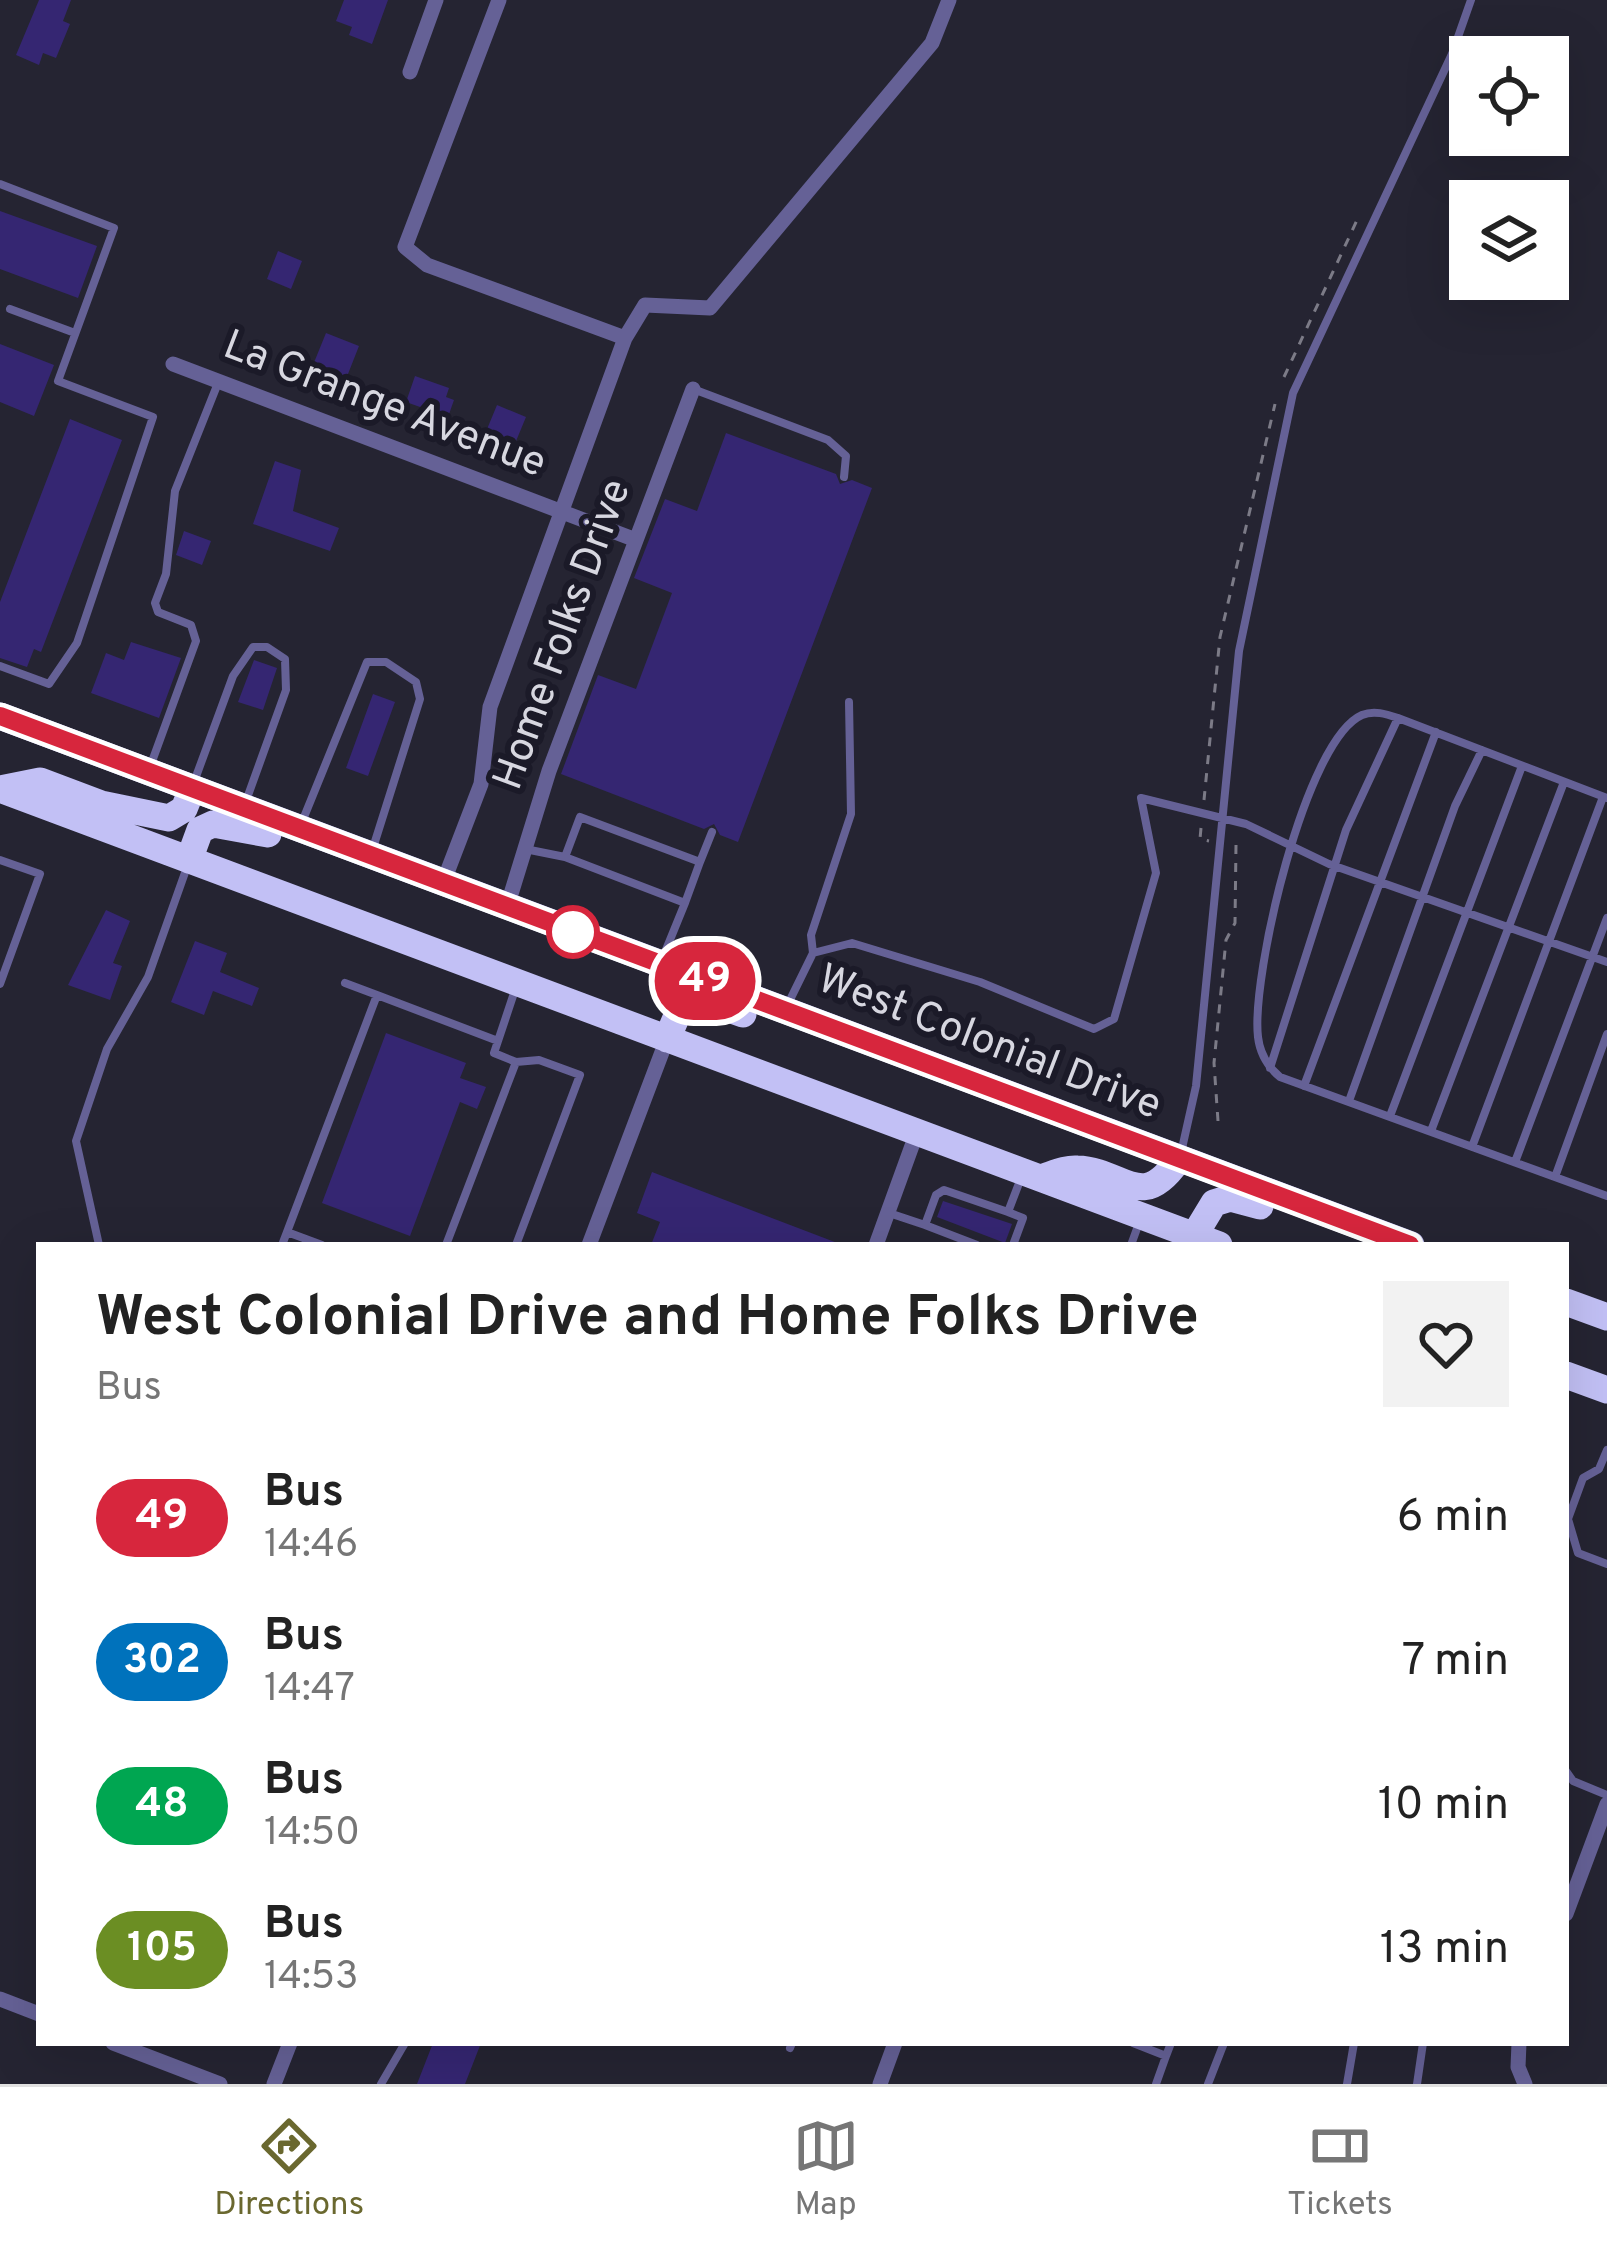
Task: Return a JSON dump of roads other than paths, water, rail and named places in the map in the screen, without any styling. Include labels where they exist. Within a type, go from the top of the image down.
[{"type":"highway","name":"West Colonial Drive","points":[[0,716],[1403,1242]]},
{"type":"highway","points":[[0,789],[40,781],[123,810],[169,818],[184,809],[192,789]]},
{"type":"highway","points":[[0,789],[1201,1242],[1205,1211],[1230,1198],[1337,1235],[1364,1228]]},
{"type":"highway","points":[[189,860],[200,830],[213,824],[248,826],[318,854],[364,853]]},
{"type":"highway","points":[[668,1039],[679,1011],[695,1003],[733,1010],[819,1043],[845,1034]]},
{"type":"highway","points":[[1031,1175],[1077,1169],[1146,1189],[1164,1181],[1178,1160]]},
{"type":"highway","points":[[1569,1303],[1607,1317]]},
{"type":"highway","points":[[1569,1376],[1607,1390]]},
{"type":"street","points":[[410,72],[436,0]]},
{"type":"street","points":[[499,0],[405,247],[428,265],[626,338]]},
{"type":"street","points":[[443,883],[482,784],[490,707],[626,338],[645,305],[710,308],[932,43],[949,0]]},
{"type":"street","name":"La Grange Avenue","points":[[173,364],[636,540]]},
{"type":"street","name":"Home Folks Drive","points":[[507,907],[693,389]]},
{"type":"street","points":[[591,1242],[668,1039]]},
{"type":"street","points":[[877,1242],[917,1132]]},
{"type":"street","points":[[1569,1906],[1607,1799]]},
{"type":"street","points":[[0,1999],[36,2013]]},
{"type":"street","points":[[121,2046],[220,2084]]},
{"type":"street","points":[[274,2084],[289,2046]]},
{"type":"street","points":[[880,2084],[894,2046]]},
{"type":"street","points":[[1519,2046],[1518,2067],[1526,2084]]},
{"type":"lane","points":[[1178,1160],[1190,1130],[1196,1086],[1243,628],[1293,393],[1452,54],[1472,0]]},
{"type":"lane","points":[[0,184],[114,228],[58,381],[153,417],[77,643],[50,684],[0,665]]},
{"type":"lane","points":[[10,309],[75,333]]},
{"type":"lane","points":[[148,772],[196,641],[191,625],[158,612],[155,603],[166,574],[175,491],[218,382]]},
{"type":"lane","points":[[693,389],[828,440],[846,456],[844,477]]},
{"type":"lane","points":[[192,789],[236,670],[253,647],[267,647],[285,658],[288,682],[243,808]]},
{"type":"lane","points":[[299,829],[368,662],[386,662],[416,682],[420,700],[386,811],[364,853]]},
{"type":"lane","points":[[784,1011],[813,953],[811,935],[851,814],[849,702]]},
{"type":"lane","points":[[1472,1147],[1605,797],[1398,718],[1368,712],[1343,728],[1291,847],[1258,1006],[1258,1037],[1270,1068],[1304,1086],[1348,1100],[1472,1147],[1607,1196]]},
{"type":"lane","points":[[1270,1068],[1334,865],[1398,718]]},
{"type":"lane","points":[[1304,1086],[1436,732]]},
{"type":"lane","points":[[1348,1100],[1455,806],[1482,750]]},
{"type":"lane","points":[[1390,1116],[1522,766]]},
{"type":"lane","points":[[1431,1131],[1564,782]]},
{"type":"lane","points":[[813,953],[852,943],[980,982],[1094,1029],[1106,1026],[1114,1019],[1156,873],[1141,798],[1246,824],[1334,865],[1607,962]]},
{"type":"lane","points":[[565,856],[580,817],[700,862]]},
{"type":"lane","points":[[661,964],[712,832]]},
{"type":"lane","points":[[525,849],[565,856],[685,902]]},
{"type":"lane","points":[[0,860],[40,874],[0,984]]},
{"type":"lane","points":[[98,1242],[76,1141],[107,1049],[148,977],[189,860]]},
{"type":"lane","points":[[1515,1162],[1607,918]]},
{"type":"lane","points":[[345,983],[498,1042]]},
{"type":"lane","points":[[517,1242],[580,1075],[539,1060],[516,1062],[494,1053],[518,983]]},
{"type":"lane","points":[[283,1242],[377,995]]},
{"type":"lane","points":[[1556,1177],[1607,1034]]},
{"type":"lane","points":[[447,1242],[516,1062]]},
{"type":"lane","points":[[1008,1212],[1031,1175]]},
{"type":"lane","points":[[925,1225],[941,1191],[1023,1218],[1013,1242]]},
{"type":"lane","points":[[888,1212],[969,1242]]},
{"type":"lane","points":[[1132,1242],[1142,1216]]},
{"type":"lane","points":[[287,1232],[314,1242]]},
{"type":"lane","points":[[1569,1517],[1583,1478],[1603,1470],[1606,1456]]},
{"type":"lane","points":[[1569,1523],[1578,1553],[1607,1564]]},
{"type":"lane","points":[[1569,1775],[1607,1799]]},
{"type":"lane","points":[[381,2084],[403,2046]]},
{"type":"lane","points":[[1141,2046],[1166,2056]]},
{"type":"lane","points":[[1156,2084],[1171,2046]]},
{"type":"lane","points":[[1208,2084],[1223,2046]]},
{"type":"lane","points":[[1347,2084],[1353,2046]]},
{"type":"lane","points":[[1417,2084],[1423,2046]]}]
